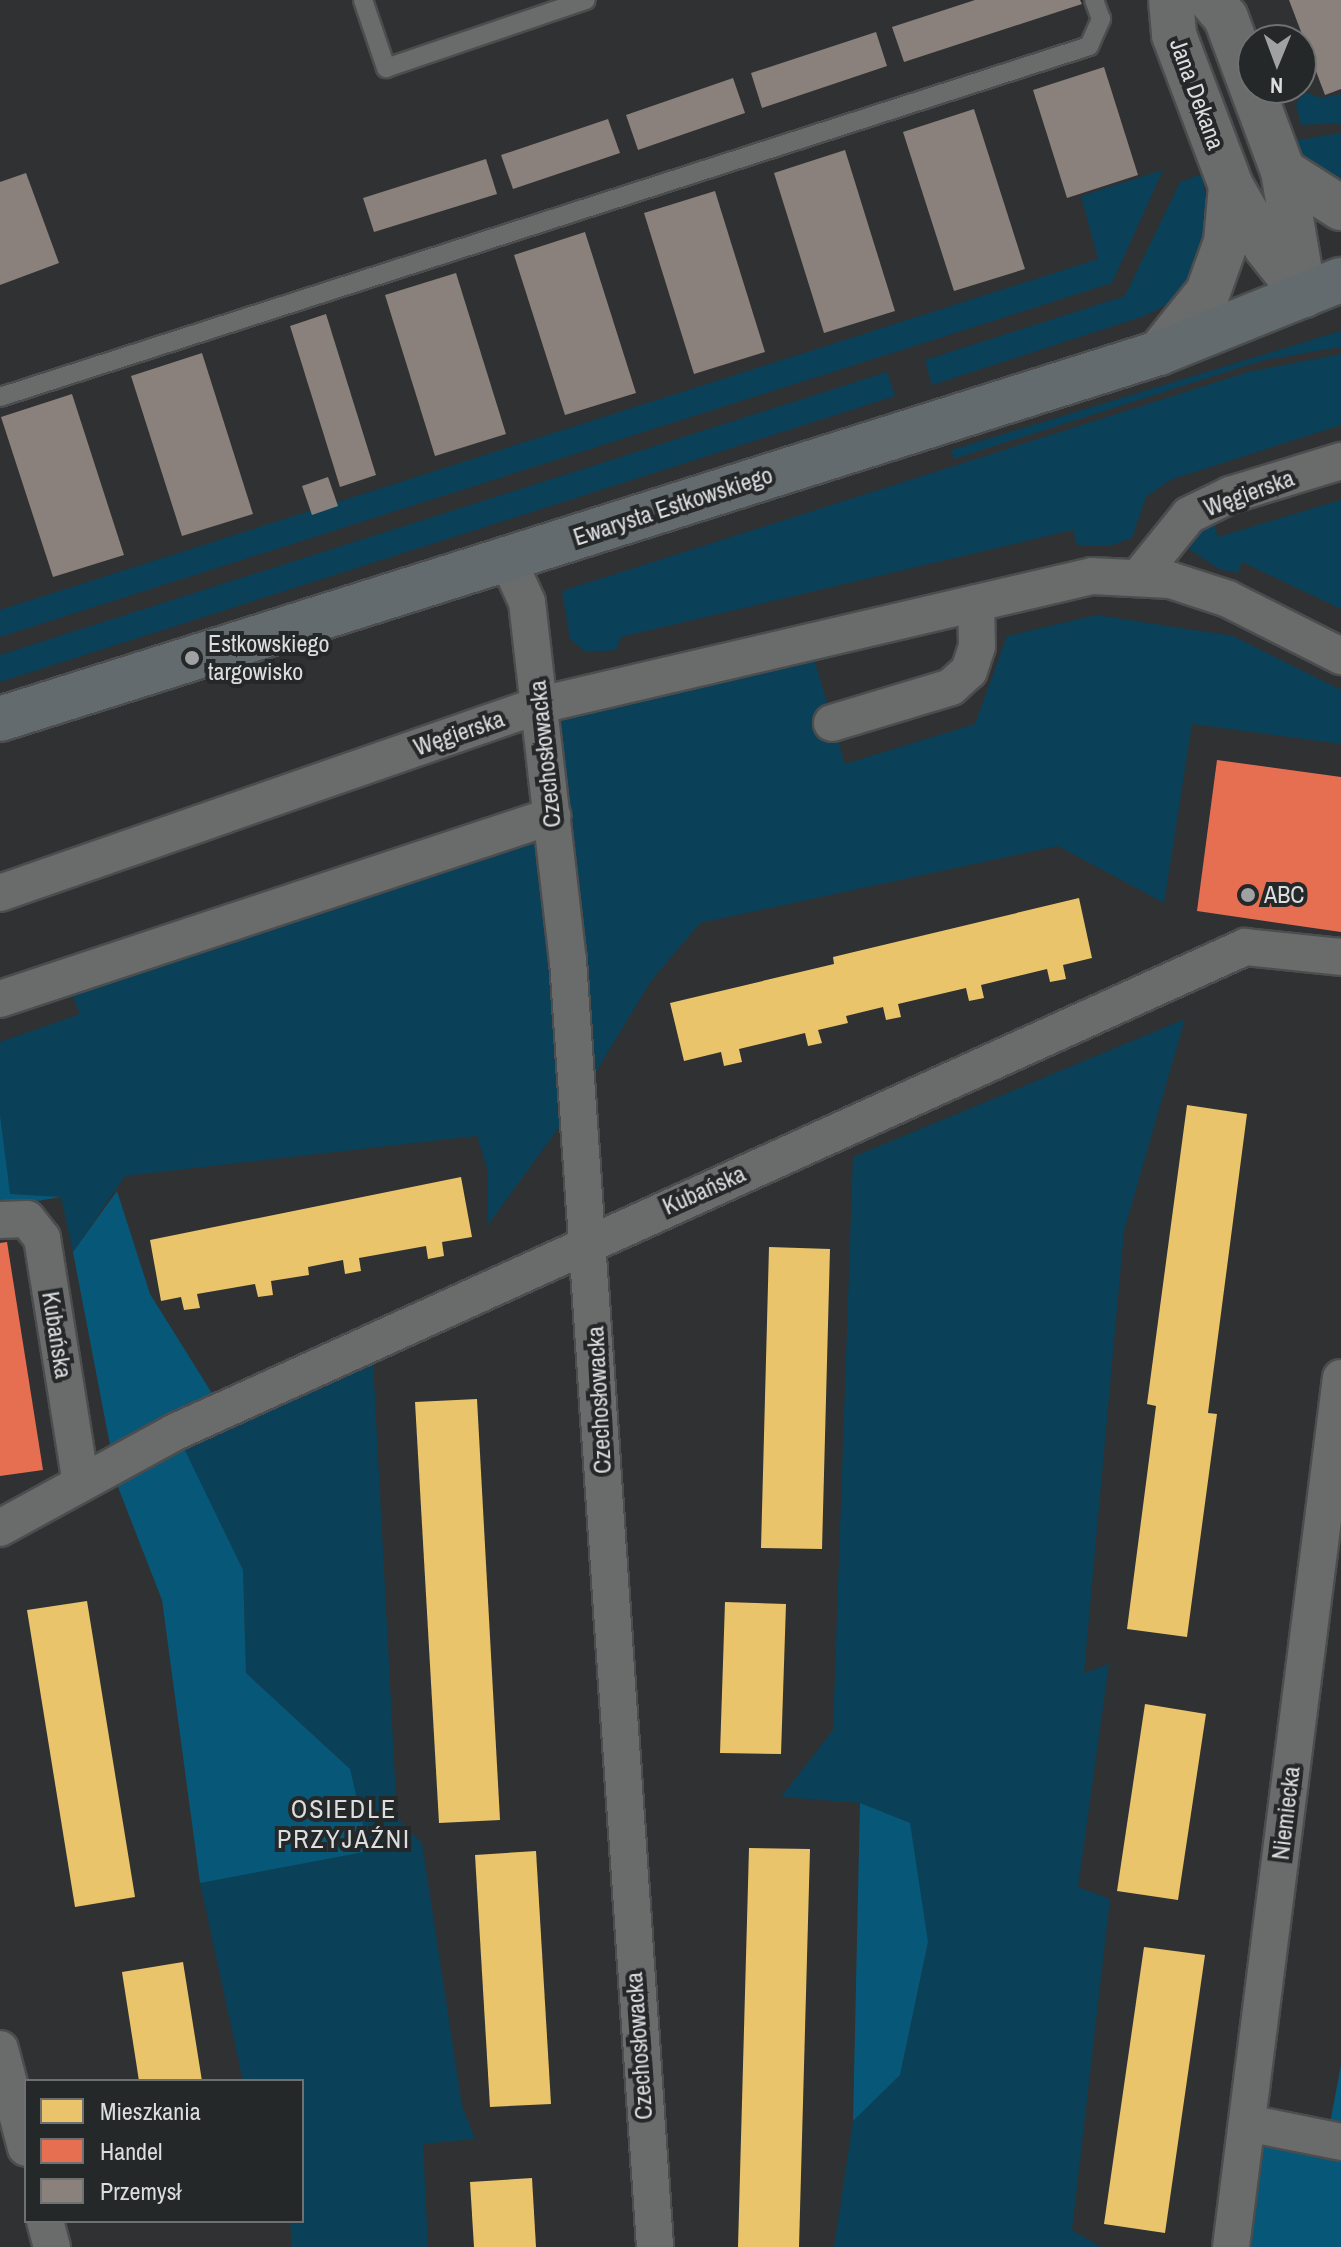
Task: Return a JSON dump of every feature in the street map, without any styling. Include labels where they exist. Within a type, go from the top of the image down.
[{"type":"main road","name":"Ewarysta Estkowskiego","points":[[0,719],[1159,353],[1322,288]]},
{"type":"street","name":"Jana Dekana","points":[[1171,0],[1174,35],[1231,186],[1266,247],[1322,288]]},
{"type":"street","points":[[1211,0],[1226,18],[1283,171],[1322,288]]},
{"type":"street","points":[[1283,171],[1341,208]]},
{"type":"street","name":"Jana Dekana","points":[[1159,353],[1208,292],[1226,242],[1231,186]]},
{"type":"street","name":"Węgierska","points":[[1138,578],[1189,515],[1230,495],[1341,461]]},
{"type":"street","name":"Czechosłowacka","points":[[507,558],[527,602],[568,960],[590,1241],[623,1827],[655,2247]]},
{"type":"street","name":"Węgierska","points":[[0,893],[540,705],[1092,576],[1170,580],[1243,604],[1341,656]]},
{"type":"street","points":[[832,723],[951,687],[969,671],[977,646],[976,603]]},
{"type":"street","points":[[0,999],[552,816]]},
{"type":"street","name":"Kubańska","points":[[0,1528],[175,1432],[590,1241],[1245,947],[1341,957]]},
{"type":"street","name":"Kubańska","points":[[0,1220],[27,1219],[42,1238],[81,1483]]},
{"type":"street","name":"Niemiecka","points":[[1231,2247],[1341,1378]]},
{"type":"street","points":[[0,2049],[24,2140]]},
{"type":"street","points":[[1247,2123],[1341,2142]]},
{"type":"street","points":[[46,2223],[52,2247]]},
{"type":"lane","points":[[363,0],[386,68],[586,0]]},
{"type":"lane","points":[[0,397],[1089,46],[1101,19],[1094,0]]},
{"type":"shaded area","points":[[1341,94],[1341,123],[1301,125],[1296,104],[1317,104],[1317,97]]},
{"type":"shaded area","points":[[1341,133],[1341,188],[1323,181],[1287,142]]},
{"type":"shaded area","points":[[1163,170],[1112,283],[0,637],[0,610],[1098,259],[1081,196]]},
{"type":"shaded area","points":[[1202,174],[1210,226],[1194,275],[1172,302],[1144,316],[932,385],[925,360],[1125,296],[1180,182]]},
{"type":"shaded area","points":[[1341,331],[1341,347],[1264,360],[954,459],[951,450]]},
{"type":"shaded area","points":[[1341,354],[1341,425],[1170,480],[1146,497],[1132,538],[1112,545],[1077,545],[1073,530],[621,637],[616,650],[586,652],[570,639],[562,591],[1248,372]]},
{"type":"shaded area","points":[[887,372],[895,396],[0,682],[0,655]]},
{"type":"shaded area","points":[[1341,500],[1341,609],[1242,562],[1238,573],[1219,569],[1189,549],[1192,528],[1209,505],[1218,537]]},
{"type":"shaded area","points":[[1096,615],[1233,636],[1341,690],[1341,744],[1192,724],[1164,903],[1058,846],[700,923],[651,981],[579,1100],[488,1225],[487,1168],[477,1136],[125,1176],[73,1252],[61,1197],[9,1194],[0,1115],[0,1042],[80,1014],[64,975],[552,816],[540,705],[809,642],[845,764],[975,724],[1007,636]]},
{"type":"shaded area","points":[[1185,1019],[1124,1231],[1084,1673],[1109,1664],[1078,1887],[1110,1899],[1072,2230],[1101,2247],[834,2247],[853,2121],[900,2075],[928,1942],[909,1823],[860,1803],[781,1797],[833,1730],[853,1157]]},
{"type":"shaded area","points":[[0,1115],[10,1194],[61,1197],[0,1207]]},
{"type":"shaded area","points":[[117,1191],[150,1294],[223,1411],[176,1432],[243,1570],[246,1673],[350,1769],[369,1851],[200,1883],[162,1600],[118,1487],[73,1252]]},
{"type":"shaded area","points":[[372,1342],[397,1817],[422,1843],[462,2106],[475,2139],[423,2144],[428,2247],[292,2247],[290,2223],[304,2223],[304,2079],[243,2079],[200,1883],[264,1869],[350,1769],[246,1673],[243,1570],[175,1432]]},
{"type":"shaded area","points":[[860,1803],[910,1823],[928,1942],[900,2075],[853,2121]]},
{"type":"shaded area","points":[[1341,2065],[1341,2247],[1231,2247],[1247,2123],[1327,2139]]},
{"type":"building: Mieszkania","points":[[1079,898],[1092,958],[1063,965],[1066,979],[1050,982],[1047,969],[981,985],[984,998],[969,1001],[966,988],[898,1004],[901,1017],[886,1020],[883,1007],[846,1016],[848,1023],[818,1030],[822,1043],[808,1046],[805,1033],[739,1049],[742,1062],[724,1066],[721,1052],[684,1061],[670,1003],[834,964],[833,957]]},
{"type":"building: Mieszkania","points":[[1187,1105],[1247,1114],[1208,1413],[1217,1414],[1187,1637],[1127,1629],[1156,1406],[1147,1404]]},
{"type":"building: Mieszkania","points":[[461,1177],[472,1237],[442,1242],[444,1256],[428,1259],[426,1246],[359,1258],[361,1271],[345,1274],[343,1260],[308,1267],[309,1275],[271,1281],[273,1295],[258,1297],[255,1284],[197,1294],[200,1308],[184,1310],[181,1297],[161,1301],[150,1240]]},
{"type":"building: Mieszkania","points":[[769,1247],[830,1249],[822,1549],[761,1548]]},
{"type":"building: Mieszkania","points":[[477,1399],[500,1820],[439,1823],[415,1402]]},
{"type":"building: Mieszkania","points":[[87,1601],[135,1897],[75,1907],[27,1610]]},
{"type":"building: Mieszkania","points":[[725,1602],[786,1604],[781,1754],[720,1753]]},
{"type":"building: Mieszkania","points":[[1145,1704],[1206,1714],[1178,1900],[1117,1891]]},
{"type":"building: Mieszkania","points":[[749,1848],[810,1849],[799,2247],[738,2247]]},
{"type":"building: Mieszkania","points":[[536,1851],[551,2104],[490,2107],[475,1855]]},
{"type":"building: Mieszkania","points":[[1144,1947],[1205,1955],[1165,2233],[1104,2224]]},
{"type":"building: Mieszkania","points":[[183,1962],[202,2079],[139,2079],[122,1972]]},
{"type":"building: Mieszkania","points":[[532,2178],[536,2247],[474,2247],[470,2182]]},
{"type":"building: Handel","points":[[1217,760],[1341,777],[1341,932],[1197,911]]},
{"type":"building: Handel","points":[[7,1242],[43,1470],[0,1476],[0,1243]]},
{"type":"building: Przemysł","points":[[975,0],[1080,0],[1082,4],[904,62],[892,27]]},
{"type":"building: Przemysł","points":[[1289,0],[1341,0],[1341,89],[1325,95],[1317,74],[1317,24],[1298,24]]},
{"type":"building: Przemysł","points":[[876,32],[887,66],[762,108],[751,73]]},
{"type":"building: Przemysł","points":[[1104,67],[1138,175],[1067,198],[1033,90]]},
{"type":"building: Przemysł","points":[[733,78],[745,113],[638,150],[626,115]]},
{"type":"building: Przemysł","points":[[974,109],[1025,269],[954,291],[903,132]]},
{"type":"building: Przemysł","points":[[608,119],[620,153],[513,189],[501,155]]},
{"type":"building: Przemysł","points":[[845,150],[895,311],[824,333],[774,173]]},
{"type":"building: Przemysł","points":[[486,159],[497,194],[374,232],[363,198]]},
{"type":"building: Przemysł","points":[[26,173],[59,263],[0,285],[0,182]]},
{"type":"building: Przemysł","points":[[715,191],[765,352],[694,374],[644,213]]},
{"type":"building: Przemysł","points":[[585,232],[636,393],[565,415],[514,255]]},
{"type":"building: Przemysł","points":[[456,273],[506,434],[435,456],[385,295]]},
{"type":"building: Przemysł","points":[[326,314],[376,475],[340,487],[290,326]]},
{"type":"building: Przemysł","points":[[202,353],[253,514],[182,536],[131,376]]},
{"type":"building: Przemysł","points":[[72,394],[124,555],[53,577],[1,417]]},
{"type":"building: Przemysł","points":[[328,477],[338,506],[312,515],[302,486]]},
{"type":"place","name":"Estkowskiego targowisko","points":[[192,658]]},
{"type":"place","name":"ABC","points":[[1248,895]]},
{"type":"district","name":"OSIEDLE PRZYJAŹNI","points":[[344,1824]]}]
